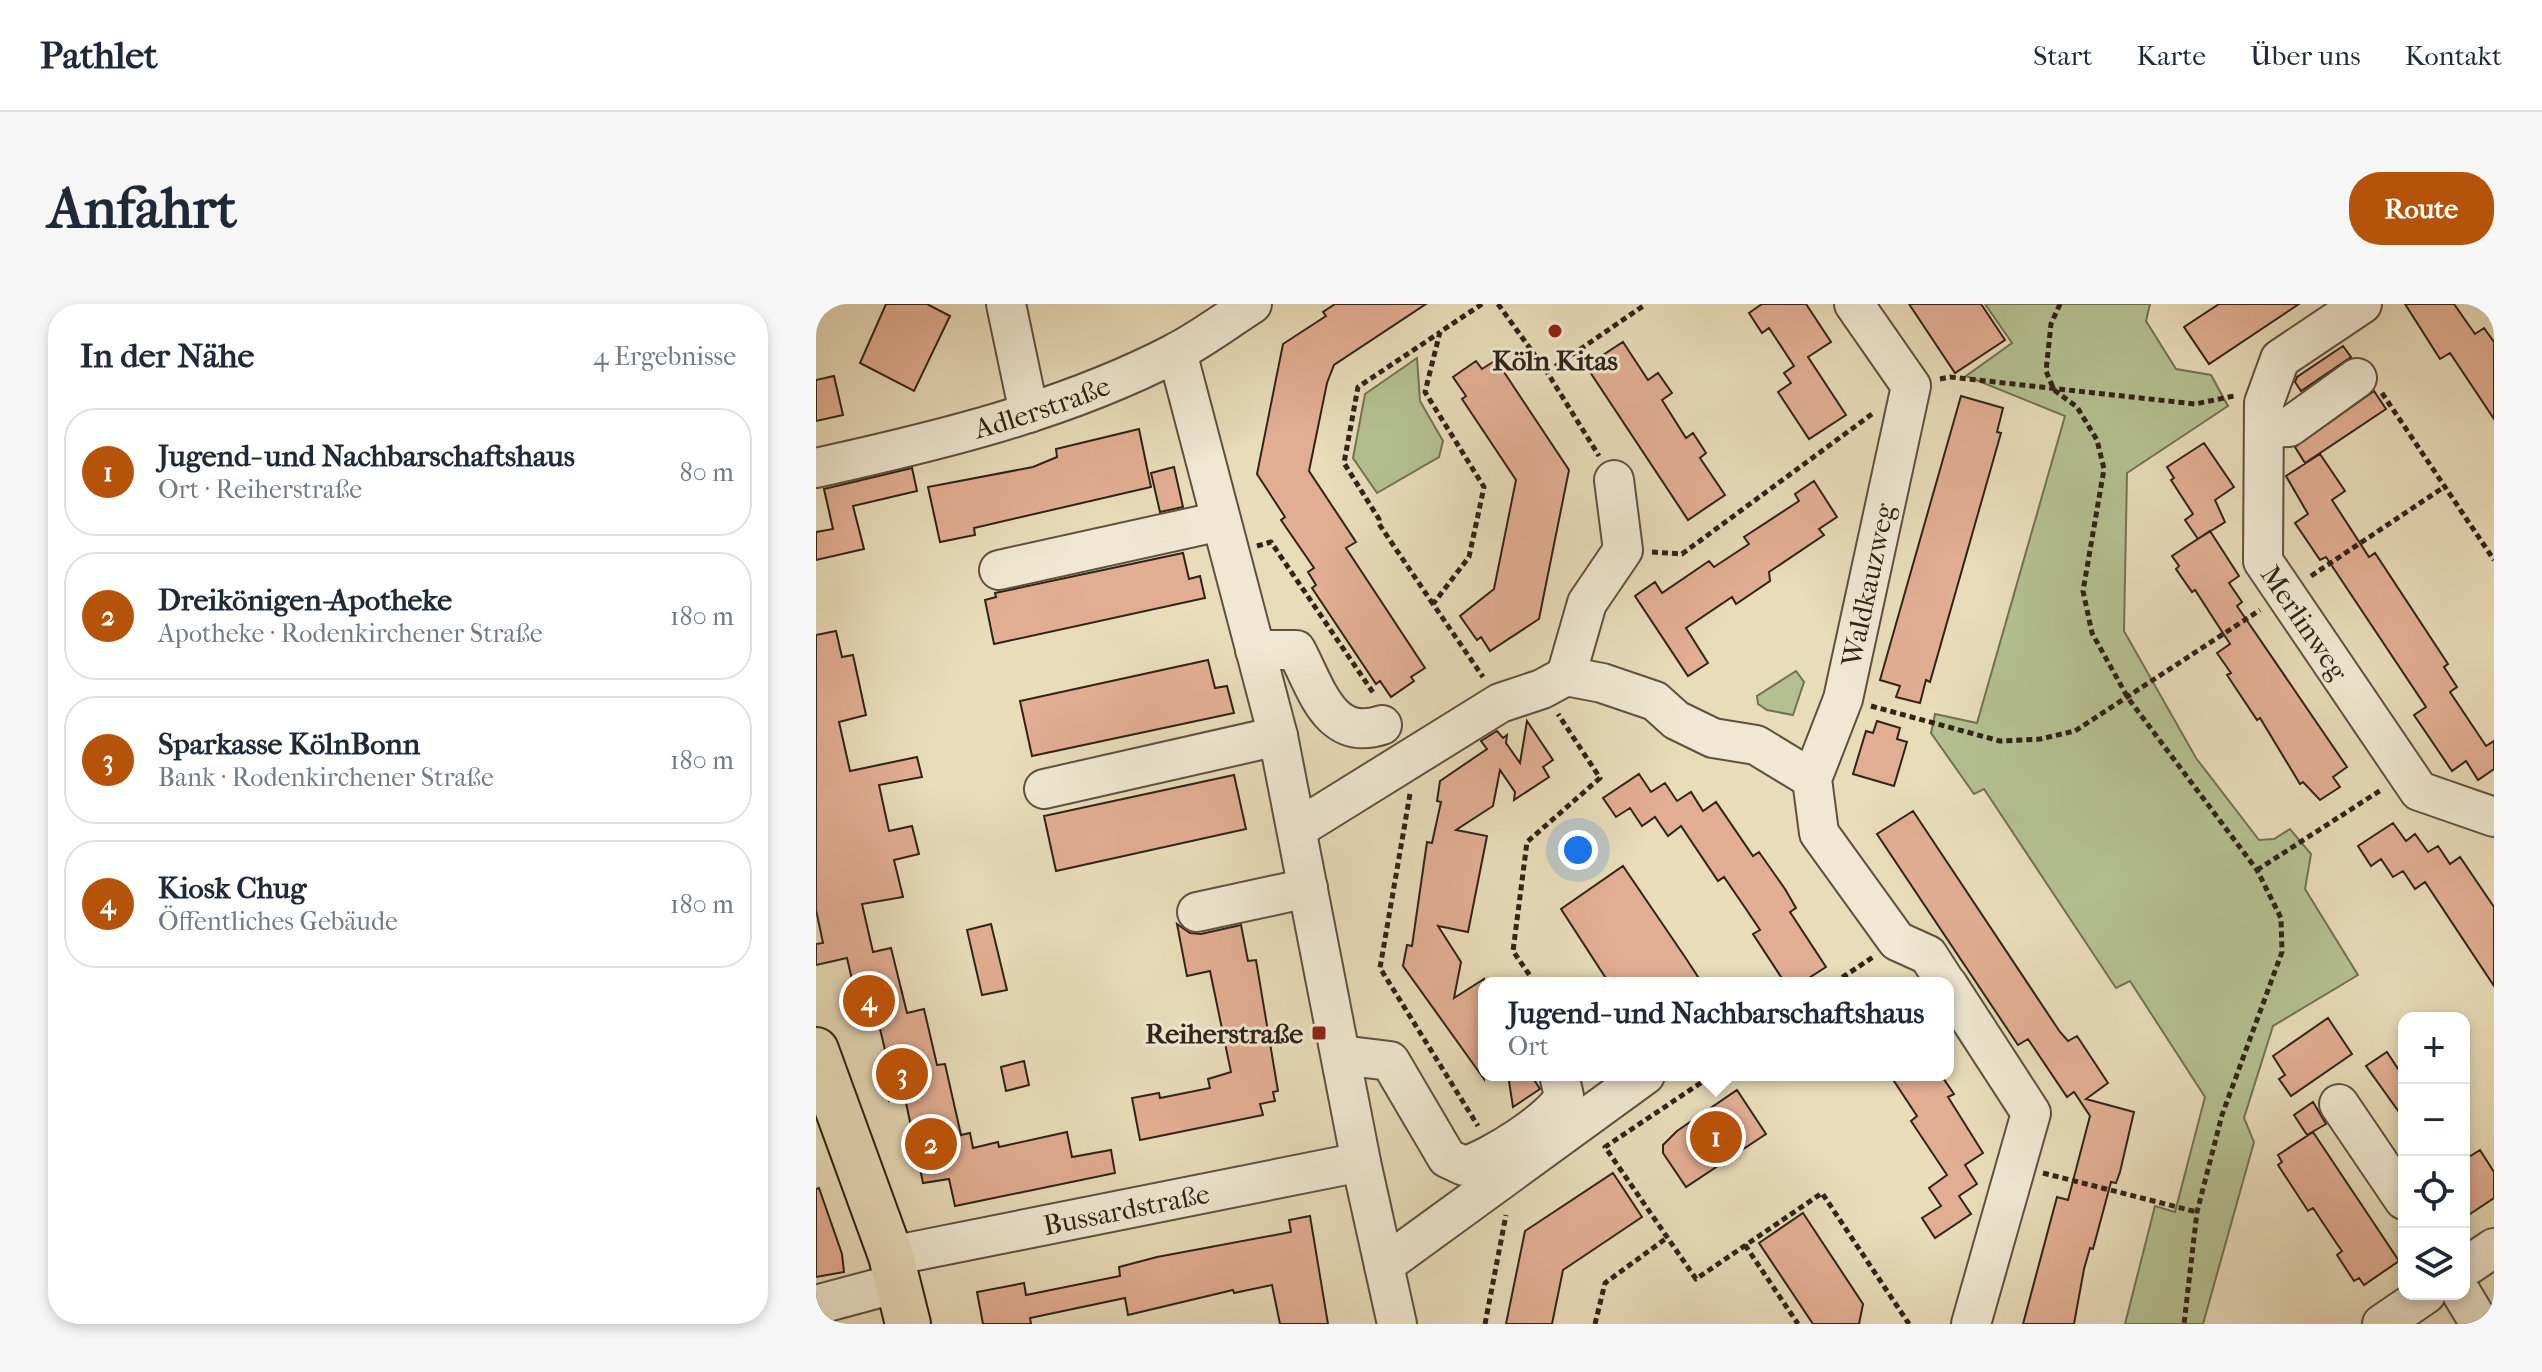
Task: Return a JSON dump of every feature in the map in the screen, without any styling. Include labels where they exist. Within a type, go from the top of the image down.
[{"type":"main road","points":[[816,1050],[899,1288]]},
{"type":"street","points":[[1006,304],[1029,413]]},
{"type":"street","name":"Adlerstraße","points":[[816,468],[906,448],[1029,413],[1177,352],[1252,304]]},
{"type":"street","points":[[1854,304],[1911,386]]},
{"type":"street","name":"Merlinweg","points":[[2362,304],[2280,359],[2264,416],[2263,561],[2419,791],[2494,817]]},
{"type":"street","points":[[1177,352],[1278,736],[1361,1162],[1397,1324]]},
{"type":"street","points":[[2264,416],[2289,427],[2366,382]]},
{"type":"street","name":"Waldkauzweg","points":[[1911,386],[1843,699],[1812,779],[1819,833],[1897,941],[1928,955],[1942,977]]},
{"type":"street","points":[[1554,682],[1587,603],[1623,550],[1614,480]]},
{"type":"street","points":[[999,570],[1226,538]]},
{"type":"street","points":[[1255,650],[1296,650],[1330,714],[1343,725],[1362,731],[1382,715]]},
{"type":"street","points":[[1297,829],[1500,703],[1554,682],[1602,683],[1655,701],[1676,720],[1713,738],[1756,745],[1812,779]]},
{"type":"street","points":[[1044,789],[1278,736]]},
{"type":"street","points":[[1197,912],[1308,888]]},
{"type":"street","name":"Waldkauzweg","points":[[1954,995],[2031,1113],[1971,1324]]},
{"type":"street","points":[[1341,1055],[1390,1061],[1447,1158],[1454,1163],[1501,1163],[1635,1081]]},
{"type":"street","points":[[1384,1265],[1501,1163],[1556,1110],[1564,1096],[1560,1081]]},
{"type":"street","points":[[2339,1104],[2398,1191]]},
{"type":"street","name":"Bussardstraße","points":[[816,1305],[899,1288],[1361,1162]]},
{"type":"street","points":[[2470,1264],[2494,1248]]},
{"type":"street","points":[[2382,1324],[2417,1300]]},
{"type":"street","points":[[2466,1300],[2480,1324]]},
{"type":"path","points":[[1482,304],[1358,387],[1344,463],[1379,519],[1379,524],[1500,703]]},
{"type":"path","points":[[1498,304],[1547,372],[1614,480]]},
{"type":"path","points":[[1547,372],[1646,304]]},
{"type":"path","points":[[2060,304],[2046,353],[2046,371],[2054,390],[2077,407],[2097,440],[2104,469],[2083,591],[2092,633],[2128,698],[2257,870],[2281,918],[2282,952],[2222,1115],[2197,1212],[2184,1324]]},
{"type":"path","points":[[1433,604],[1469,557],[1484,487],[1425,392],[1440,332]]},
{"type":"path","points":[[1623,550],[1682,554],[1911,386],[1950,377],[2195,404],[2228,394],[2264,416]]},
{"type":"path","points":[[2366,382],[2494,560]]},
{"type":"path","points":[[1843,699],[2000,741],[2040,739],[2075,731],[2444,487]]},
{"type":"path","points":[[1226,538],[1271,542],[1382,715]]},
{"type":"path","points":[[1531,977],[1513,951],[1527,842],[1600,778],[1554,682]]},
{"type":"path","points":[[1416,756],[1380,968],[1501,1163],[1506,1221],[1485,1324]]},
{"type":"path","points":[[2257,870],[2406,773]]},
{"type":"path","points":[[1843,977],[1897,941]]},
{"type":"path","points":[[1704,1081],[1605,1147],[1696,1279],[1822,1193],[1909,1324]]},
{"type":"path","points":[[2017,1166],[2197,1212]]},
{"type":"path","points":[[1595,1324],[1605,1283],[1668,1237]]},
{"type":"path","points":[[1745,1245],[1798,1324]]},
{"type":"green space","points":[[1985,304],[2150,304],[2146,321],[2176,369],[2211,375],[2228,406],[2127,473],[2124,631],[2196,758],[2259,840],[2274,839],[2290,829],[2311,854],[2305,889],[2358,975],[2273,1026],[2244,1118],[2254,1142],[2203,1324],[2125,1324],[2155,1206],[2175,1212],[2205,1097],[2130,981],[2116,988],[1984,789],[1974,794],[1931,733],[1935,714],[1977,723],[2065,416],[1966,376],[2012,343]]},
{"type":"green space","points":[[1417,358],[1420,401],[1443,441],[1439,457],[1377,493],[1353,458],[1365,394]]},
{"type":"green space","points":[[1796,671],[1804,682],[1793,715],[1767,710],[1758,704],[1757,696]]},
{"type":"building","points":[[886,304],[927,304],[950,316],[914,391],[860,363]]},
{"type":"building","points":[[1335,304],[1426,304],[1334,365],[1327,383],[1309,471],[1356,542],[1346,548],[1425,668],[1411,677],[1414,681],[1391,697],[1380,681],[1376,684],[1312,588],[1316,585],[1308,572],[1314,568],[1281,520],[1285,517],[1257,474],[1283,344],[1326,316],[1323,312]]},
{"type":"building","points":[[1762,304],[1806,304],[1831,342],[1808,357],[1846,415],[1809,439],[1778,392],[1791,383],[1784,373],[1794,366],[1769,328],[1762,333],[1749,313]]},
{"type":"building","points":[[1909,304],[1981,304],[2005,340],[1955,373]]},
{"type":"building","points":[[2219,304],[2299,304],[2209,364],[2184,327]]},
{"type":"building","points":[[2405,304],[2454,304],[2475,334],[2484,328],[2494,342],[2494,419],[2450,353],[2440,359]]},
{"type":"building","points":[[1623,342],[1648,380],[1658,373],[1672,393],[1662,400],[1686,438],[1693,433],[1706,453],[1700,458],[1725,495],[1688,520],[1586,366]]},
{"type":"building","points":[[2343,346],[2351,357],[2301,391],[2295,382],[2297,377]]},
{"type":"building","points":[[1496,360],[1569,470],[1539,619],[1490,651],[1481,637],[1477,640],[1460,616],[1494,589],[1516,480],[1462,399],[1466,396],[1453,377],[1476,361],[1482,369]]},
{"type":"building","points":[[834,376],[843,415],[816,421],[816,380]]},
{"type":"building","points":[[2374,391],[2386,409],[2305,463],[2295,447]]},
{"type":"building","points":[[1961,396],[2003,408],[1997,432],[2001,433],[1930,682],[1926,680],[1920,703],[1896,697],[1900,686],[1880,680]]},
{"type":"building","points":[[1139,429],[1151,487],[974,528],[975,535],[940,542],[928,487],[1033,467],[1057,457],[1056,449]]},
{"type":"building","points":[[2204,443],[2234,487],[2215,500],[2225,522],[2198,539],[2185,520],[2193,514],[2171,480],[2174,478],[2167,467]]},
{"type":"building","points":[[2320,454],[2345,491],[2332,500],[2369,557],[2375,553],[2448,664],[2444,667],[2457,687],[2450,692],[2486,746],[2494,741],[2494,769],[2478,780],[2466,761],[2452,771],[2414,715],[2426,707],[2326,557],[2320,560],[2295,523],[2308,514],[2286,476]]},
{"type":"building","points":[[1174,467],[1183,507],[1160,512],[1151,473]]},
{"type":"building","points":[[912,468],[917,491],[853,506],[864,549],[816,560],[816,532],[833,529],[824,489]]},
{"type":"building","points":[[1814,481],[1837,517],[1819,529],[1824,535],[1769,572],[1770,581],[1736,604],[1732,597],[1686,628],[1708,663],[1688,676],[1635,596],[1655,582],[1662,593],[1709,561],[1714,567],[1749,544],[1744,537],[1799,501],[1795,494]]},
{"type":"building","points":[[2210,531],[2239,576],[2229,583],[2242,602],[2237,606],[2347,767],[2333,777],[2340,787],[2320,800],[2303,782],[2300,784],[2260,718],[2257,720],[2227,675],[2231,673],[2217,653],[2230,644],[2195,590],[2192,592],[2176,569],[2179,566],[2172,556]]},
{"type":"building","points":[[1183,553],[1189,579],[1200,576],[1205,598],[994,644],[985,600],[996,597],[995,593]]},
{"type":"building","points":[[836,631],[842,657],[853,655],[866,715],[839,722],[850,771],[917,757],[922,777],[879,785],[889,831],[912,826],[919,854],[894,860],[903,897],[862,904],[873,952],[891,948],[907,1013],[924,1009],[937,1065],[945,1064],[961,1135],[970,1133],[973,1148],[998,1142],[999,1147],[1067,1132],[1072,1157],[1111,1150],[1115,1173],[955,1206],[949,1179],[923,1183],[905,1098],[889,1101],[883,1078],[891,1076],[878,1020],[862,1023],[847,958],[816,965],[816,944],[823,943],[816,910],[816,635]]},
{"type":"building","points":[[1208,660],[1215,688],[1227,686],[1234,713],[1032,756],[1020,701]]},
{"type":"building","points":[[1527,721],[1553,760],[1543,767],[1549,777],[1514,800],[1515,792],[1500,770],[1493,806],[1456,830],[1487,836],[1468,932],[1438,926],[1461,962],[1454,998],[1478,983],[1478,1071],[1403,966],[1407,945],[1412,946],[1427,842],[1432,843],[1441,802],[1437,801],[1440,781],[1487,749],[1481,741],[1497,731],[1503,738],[1507,735],[1506,743],[1520,763]]},
{"type":"building","points":[[1877,721],[1900,728],[1897,739],[1907,742],[1894,786],[1853,774],[1866,731],[1873,733]]},
{"type":"building","points":[[1639,774],[1651,792],[1665,783],[1677,801],[1691,792],[1703,811],[1716,802],[1753,856],[1759,852],[1785,889],[1796,908],[1790,912],[1826,967],[1810,977],[1781,977],[1753,934],[1760,930],[1724,877],[1718,881],[1681,826],[1668,836],[1655,817],[1642,826],[1630,808],[1616,817],[1603,798]]},
{"type":"building","points":[[1234,775],[1246,829],[1056,871],[1044,816]]},
{"type":"building","points":[[1913,811],[2060,1032],[2068,1041],[2077,1036],[2108,1083],[2086,1099],[2134,1112],[2120,1172],[2116,1183],[2111,1182],[2093,1249],[2090,1248],[2084,1269],[2074,1324],[2023,1324],[2057,1197],[2068,1200],[2090,1116],[2074,1092],[2067,1097],[2028,1039],[2018,1045],[1877,834]]},
{"type":"building","points":[[2393,823],[2406,841],[2415,834],[2428,852],[2438,846],[2450,864],[2460,857],[2494,907],[2494,986],[2425,882],[2415,889],[2403,871],[2393,877],[2381,859],[2371,866],[2358,846]]},
{"type":"building","points":[[1623,866],[1698,977],[1605,977],[1561,909]]},
{"type":"building","points":[[991,924],[1007,990],[982,995],[967,930]]},
{"type":"building","points":[[1177,924],[1190,933],[1201,934],[1241,925],[1248,961],[1256,960],[1278,1091],[1273,1092],[1275,1101],[1260,1104],[1263,1115],[1140,1140],[1132,1098],[1159,1093],[1160,1098],[1210,1088],[1208,1079],[1231,1072],[1210,971],[1187,976]]},
{"type":"building","points":[[2328,1018],[2352,1054],[2291,1096],[2279,1079],[2285,1075],[2273,1056]]},
{"type":"building","points":[[2387,1052],[2398,1069],[2398,1111],[2366,1066]]},
{"type":"building","points":[[1024,1061],[1029,1085],[1006,1091],[1001,1067]]},
{"type":"building","points":[[1509,1081],[1535,1081],[1540,1089],[1513,1107]]},
{"type":"building","points":[[1894,1081],[1945,1081],[1954,1094],[1948,1097],[1983,1153],[1965,1165],[1977,1184],[1959,1196],[1971,1214],[1935,1238],[1922,1218],[1941,1206],[1929,1188],[1947,1175],[1911,1121],[1917,1116]]},
{"type":"building","points":[[1737,1090],[1766,1134],[1686,1187],[1663,1153],[1663,1145],[1677,1131]]},
{"type":"building","points":[[2313,1102],[2326,1124],[2307,1135],[2294,1115]]},
{"type":"building","points":[[2313,1132],[2398,1262],[2364,1285],[2359,1278],[2354,1281],[2337,1255],[2342,1251],[2313,1208],[2308,1211],[2278,1165],[2282,1162],[2278,1155]]},
{"type":"building","points":[[2480,1150],[2494,1172],[2494,1198],[2470,1214],[2470,1156]]},
{"type":"building","points":[[1613,1173],[1642,1217],[1563,1270],[1552,1324],[1506,1324],[1525,1231]]},
{"type":"building","points":[[819,1188],[842,1254],[844,1272],[816,1277],[816,1189]]},
{"type":"building","points":[[1803,1213],[1863,1304],[1859,1324],[1813,1324],[1759,1243]]},
{"type":"building","points":[[1310,1216],[1328,1324],[1280,1324],[1272,1285],[1234,1293],[1233,1290],[1128,1315],[1125,1298],[1030,1318],[1031,1324],[983,1324],[977,1292],[1024,1283],[1026,1295],[1120,1276],[1119,1267],[1157,1257],[1291,1232],[1289,1220]]},
{"type":"place","name":"Köln Kitas","points":[[1555,331]]},
{"type":"place","name":"Kiosk Chug","points":[[869,1001]]},
{"type":"place","name":"Reiherstraße","points":[[1319,1033]]},
{"type":"place","name":"Sparkasse KölnBonn","points":[[902,1074]]},
{"type":"place","name":"Jugend- und Nachbarschaftshaus","points":[[1716,1137]]},
{"type":"place","name":"Dreikönigen-Apotheke","points":[[931,1144]]}]
